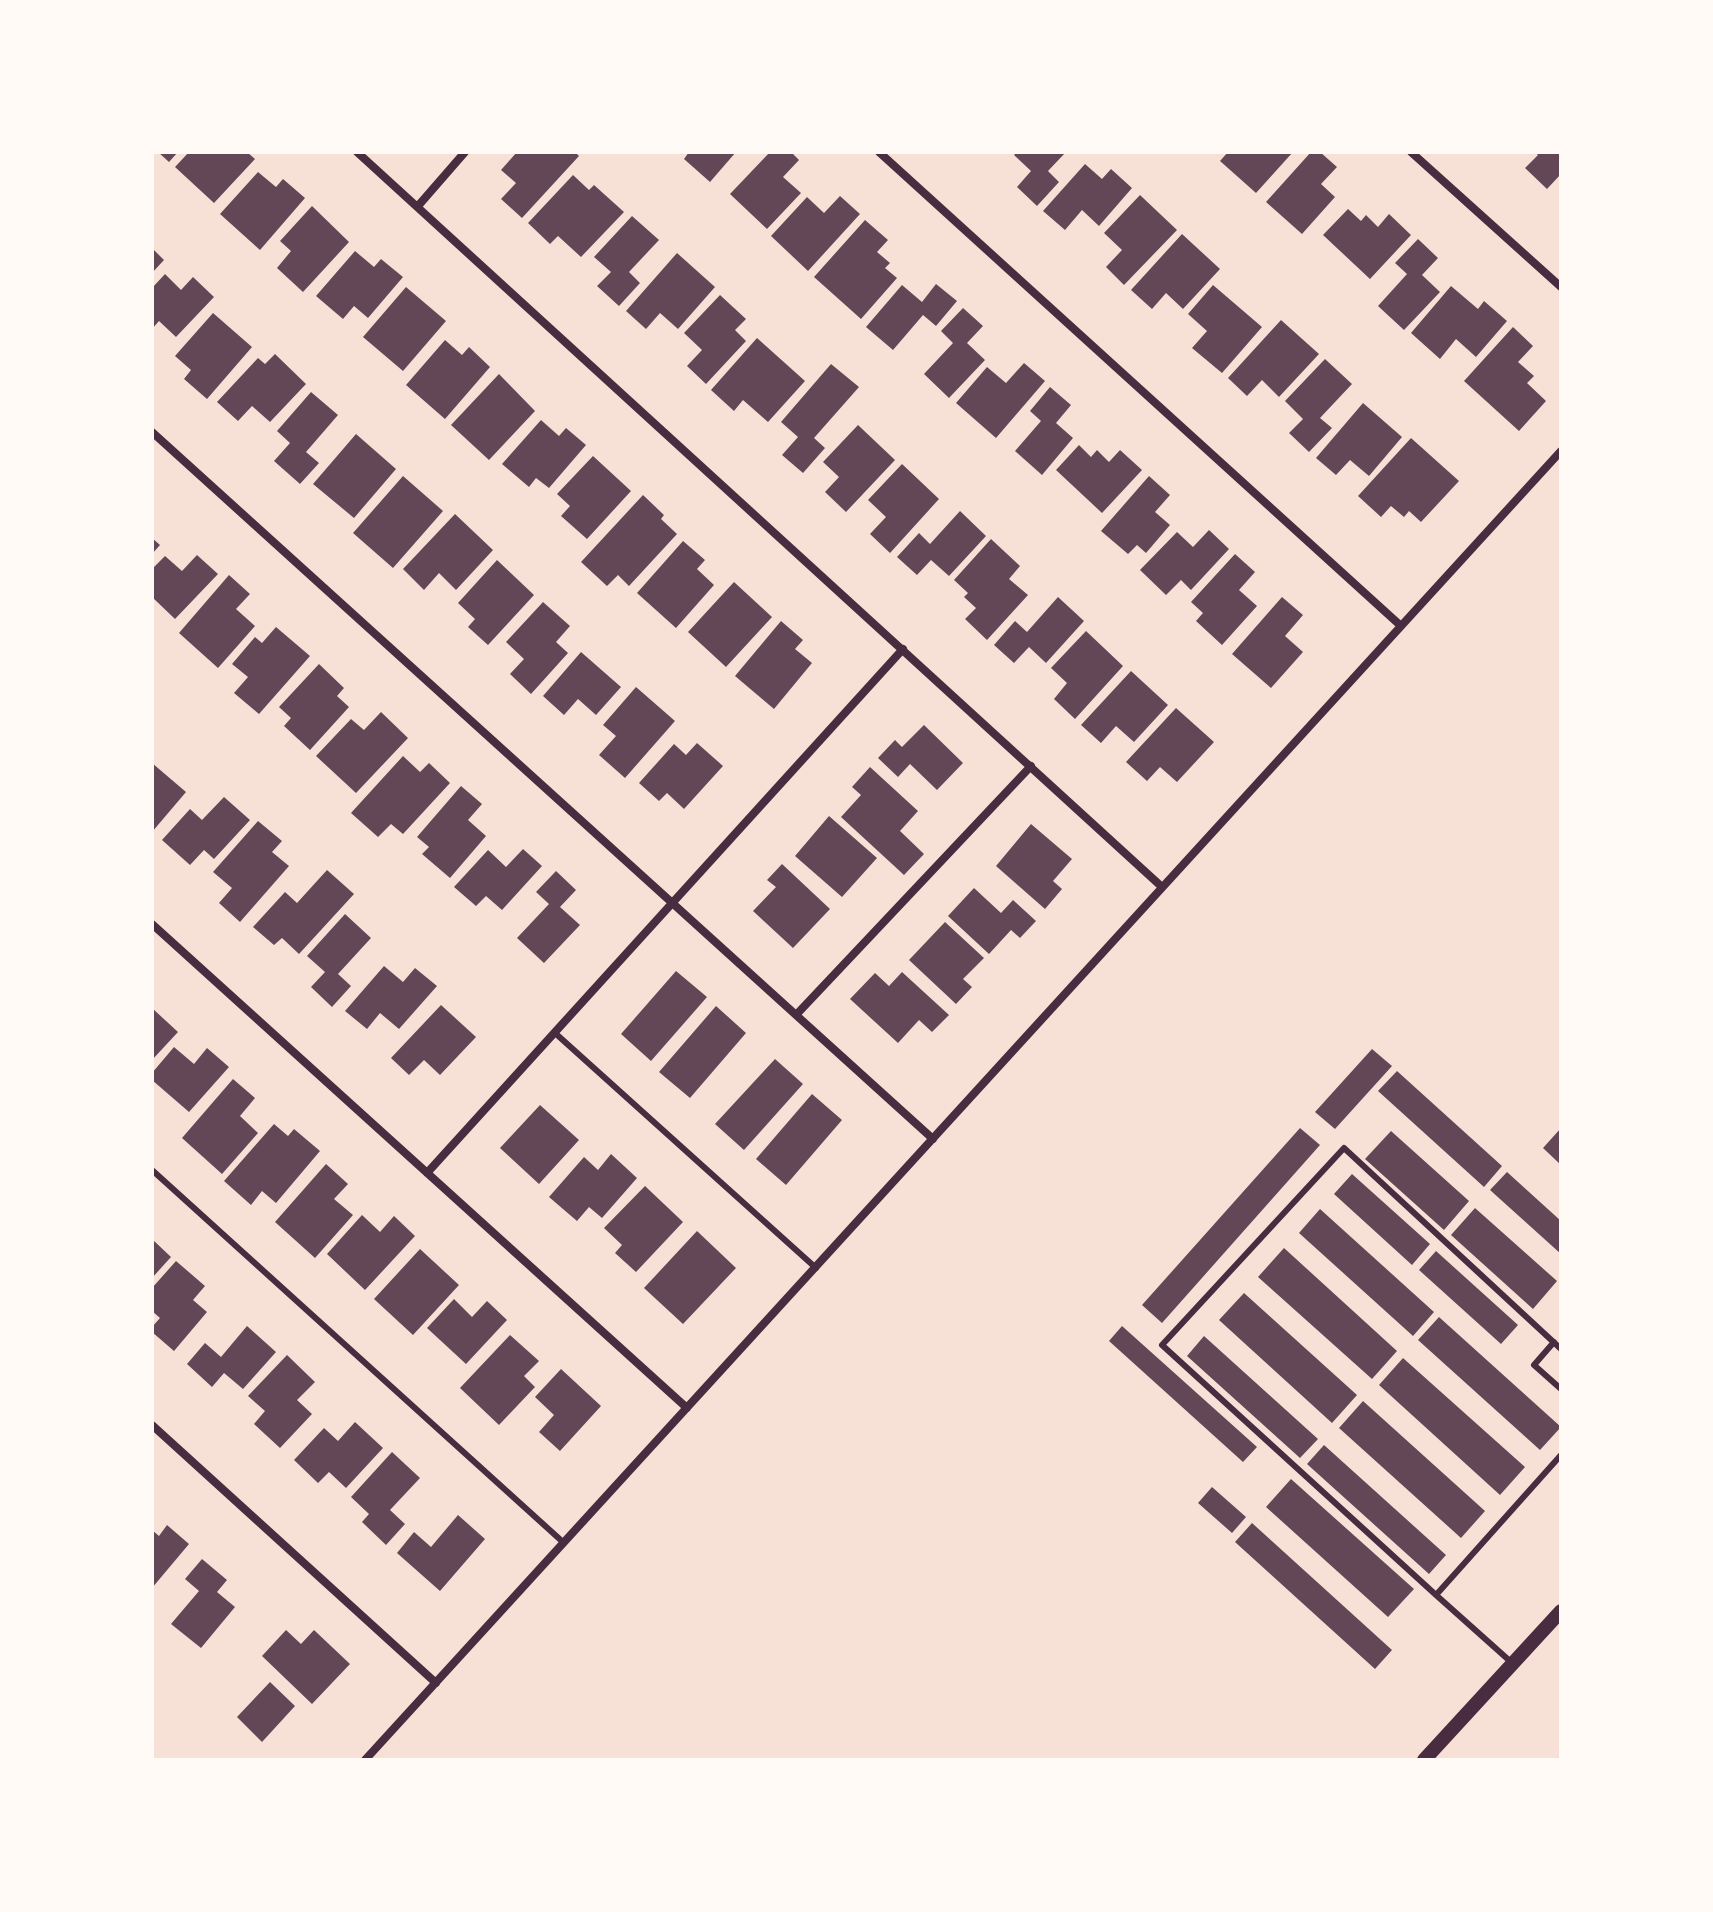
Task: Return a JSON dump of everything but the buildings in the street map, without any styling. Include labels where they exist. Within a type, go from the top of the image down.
[{"type":"street","points":[[357,152],[1162,887]]},
{"type":"street","points":[[418,206],[465,152]]},
{"type":"street","points":[[879,152],[1401,626]]},
{"type":"street","points":[[1411,152],[1561,287]]},
{"type":"street","points":[[152,432],[933,1139]]},
{"type":"street","points":[[365,1760],[1561,451]]},
{"type":"street","points":[[427,1173],[903,649]]},
{"type":"street","points":[[796,1015],[1031,766]]},
{"type":"street","points":[[152,924],[687,1408]]},
{"type":"street","points":[[152,1425],[436,1683]]},
{"type":"street","points":[[1424,1760],[1561,1611]]},
{"type":"lane","points":[[555,1033],[816,1268]]},
{"type":"lane","points":[[1512,1664],[1162,1345],[1344,1148],[1561,1349]]},
{"type":"lane","points":[[152,1170],[564,1543]]},
{"type":"lane","points":[[1554,1342],[1534,1365],[1561,1389]]},
{"type":"lane","points":[[1436,1595],[1561,1455]]}]
